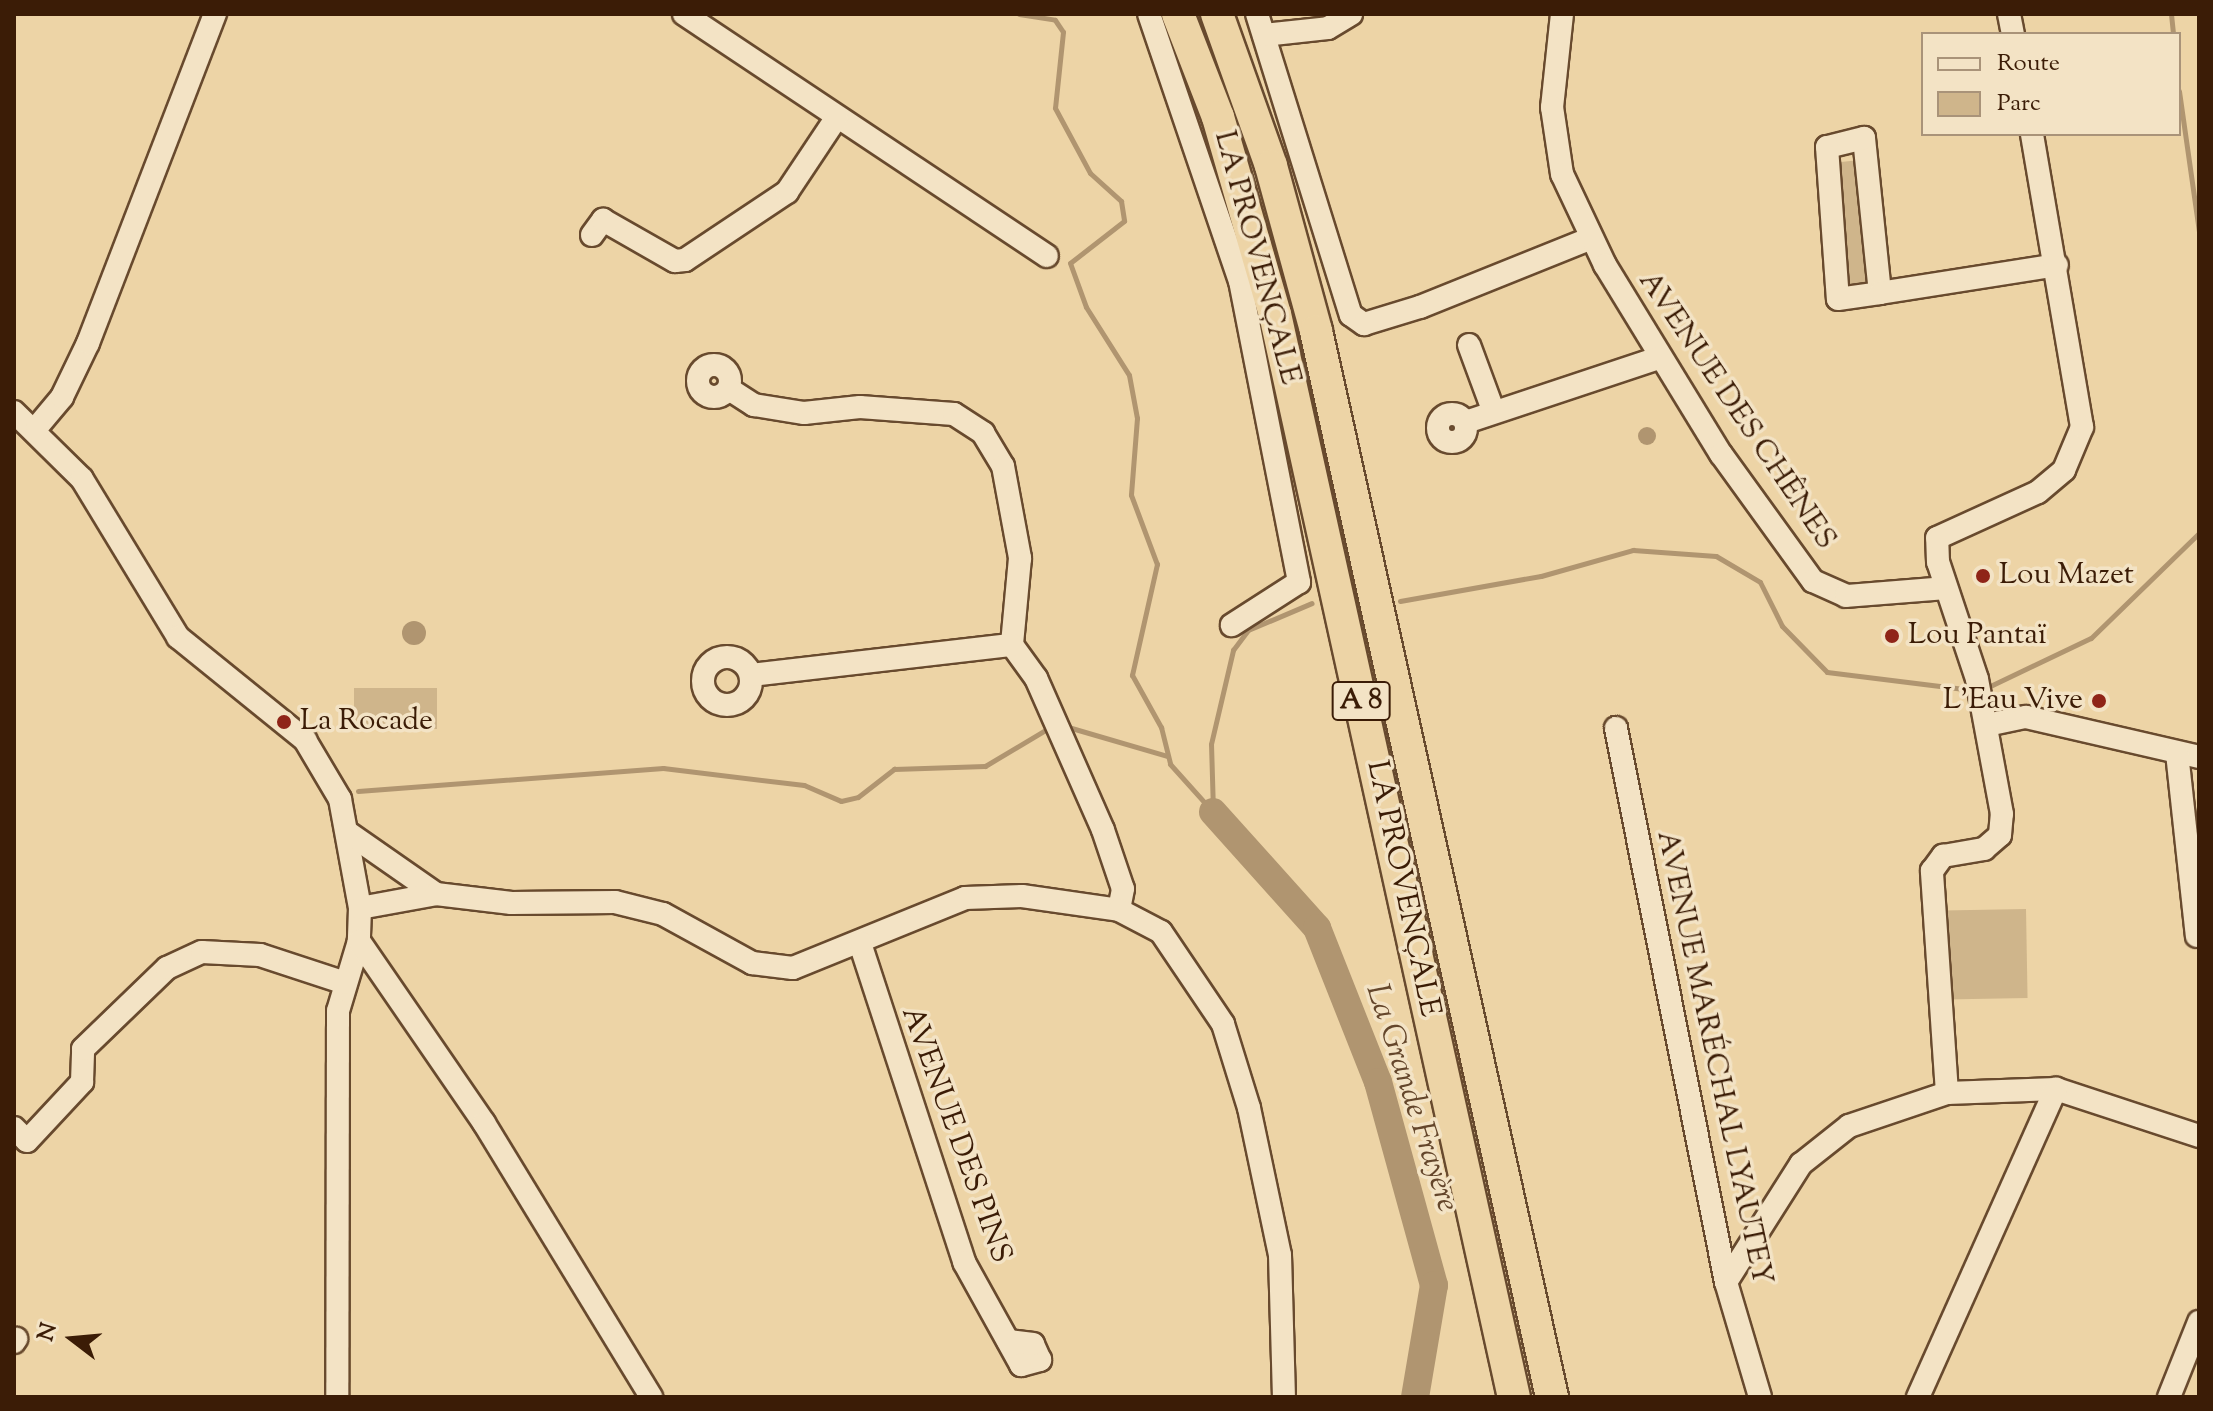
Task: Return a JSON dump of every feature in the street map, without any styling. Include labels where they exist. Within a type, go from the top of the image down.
[{"type":"highway","name":"LA PROVENÇALE","points":[[1178,14],[1218,117],[1275,314],[1514,1397]]},
{"type":"highway","name":"LA PROVENÇALE","points":[[1217,14],[1271,166],[1316,331],[1552,1397]]},
{"type":"street","points":[[37,427],[62,397],[88,343],[215,14]]},
{"type":"street","points":[[684,14],[713,20],[837,117],[1047,256]]},
{"type":"street","points":[[1149,14],[1240,281],[1299,582],[1232,625]]},
{"type":"street","points":[[1351,14],[1328,28],[1261,24],[1351,315],[1364,324],[1592,238]]},
{"type":"street","name":"AVENUE DES CHÊNES","points":[[1562,14],[1552,107],[1562,174],[1592,238],[1658,358],[1813,581],[1846,596],[1945,588]]},
{"type":"street","points":[[592,235],[603,220],[675,261],[685,260],[787,192],[837,117]]},
{"type":"street","points":[[1947,1093],[1932,871],[1943,856],[1984,849],[2000,835],[1987,725],[1979,689],[1945,588],[1937,538],[2038,492],[2064,470],[2082,427],[2057,265],[2032,136]]},
{"type":"street","points":[[1880,293],[1864,138],[1827,147],[1838,299],[1880,293],[2057,265]]},
{"type":"street","points":[[1469,345],[1493,410]]},
{"type":"street","points":[[1466,422],[1493,410],[1658,358]]},
{"type":"street","points":[[729,389],[754,405],[804,413],[874,407],[954,414],[983,433],[1003,466],[1020,558],[1012,645],[1036,678],[1103,830],[1123,889],[1119,910]]},
{"type":"street","points":[[14,414],[37,427],[82,479],[178,637],[324,762],[350,834],[360,908],[359,941],[338,1011],[337,1397]]},
{"type":"street","points":[[751,675],[1012,645]]},
{"type":"street","points":[[1987,725],[2026,717],[2188,755],[2197,936]]},
{"type":"street","name":"AVENUE MARÉCHAL LYAUTEY","points":[[1616,728],[1726,1282],[1760,1397]]},
{"type":"street","points":[[350,834],[436,894]]},
{"type":"street","points":[[360,908],[436,894],[511,903],[615,902],[663,914],[752,963],[793,968],[965,898],[1022,896],[1119,910],[1161,932],[1223,1024],[1280,1255],[1284,1397]]},
{"type":"street","points":[[359,941],[484,1123],[651,1397]]},
{"type":"street","name":"AVENUE DES PINS","points":[[860,943],[964,1262],[1008,1341]]},
{"type":"street","points":[[14,1128],[27,1141],[82,1082],[83,1049],[167,968],[202,952],[260,955],[345,983]]},
{"type":"street","points":[[1918,1397],[2056,1089]]},
{"type":"street","points":[[1726,1282],[1801,1164],[1849,1126],[1947,1093],[2056,1089],[2199,1136]]},
{"type":"street","points":[[2169,1397],[2199,1322]]},
{"type":"green space","points":[[1860,160],[1874,289],[1850,292],[1836,163]]},
{"type":"green space","points":[[354,688],[437,688],[437,729],[354,729]]},
{"type":"green space","points":[[2026,909],[2028,998],[1946,999],[1944,910]]},
{"type":"shaded area","points":[[1647,427],[1656,436],[1647,445],[1638,436]]},
{"type":"shaded area","points":[[414,621],[423,624],[426,633],[423,642],[414,645],[405,642],[402,633],[405,624]]},
{"type":"waterway","points":[[1019,14],[1055,20],[1063,32],[1055,108],[1090,173],[1121,201],[1124,221],[1070,263],[1086,307],[1129,375],[1137,418],[1131,495],[1157,564],[1132,675],[1161,727],[1170,764],[1213,812]]},
{"type":"waterway","points":[[2171,14],[2173,32]]},
{"type":"waterway","points":[[2181,105],[2199,232]]},
{"type":"waterway","points":[[1986,688],[2091,638],[2199,533]]},
{"type":"waterway","points":[[1400,601],[1541,576],[1633,550],[1716,556],[1760,582],[1782,626],[1827,672],[1972,690]]},
{"type":"waterway","points":[[1213,811],[1211,744],[1233,650],[1248,630],[1312,603]]},
{"type":"waterway","points":[[1068,727],[1167,756]]},
{"type":"waterway","points":[[358,791],[663,768],[804,785],[841,801],[858,797],[894,769],[985,766],[1047,729]]},
{"type":"waterway","name":"La Grande Frayère","points":[[1213,812],[1317,928],[1378,1082],[1434,1285],[1415,1397]]},
{"type":"place","name":"Lou Mazet","points":[[1983,576]]},
{"type":"place","name":"Lou Pantaï","points":[[1892,636]]},
{"type":"place","name":"L'Eau Vive","points":[[2099,701]]},
{"type":"place","name":"La Rocade","points":[[284,722]]}]
